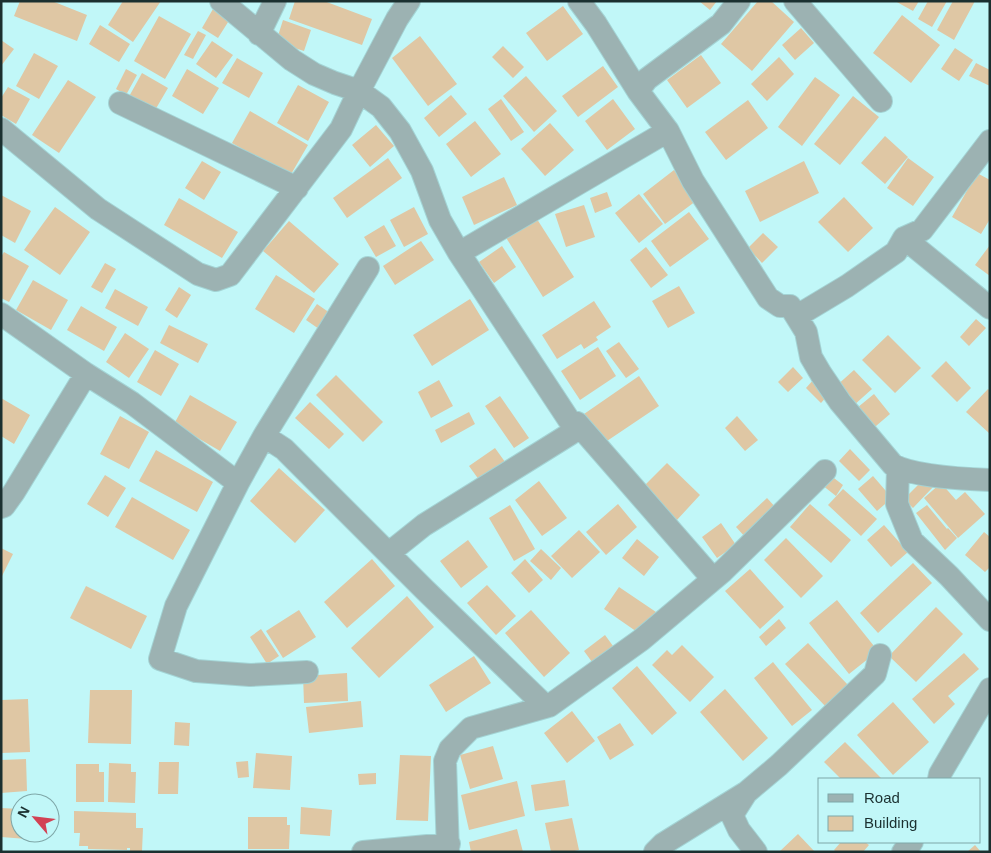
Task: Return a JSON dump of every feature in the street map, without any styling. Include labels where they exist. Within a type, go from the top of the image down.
[{"type":"street","points":[[221,1],[292,60],[314,74],[360,91],[381,107],[400,131],[422,171],[440,220],[458,253],[569,420],[577,423],[713,578]]},
{"type":"street","points":[[259,34],[275,1]]},
{"type":"street","points":[[1,129],[98,209],[198,274],[216,280],[230,274],[341,129],[397,20],[409,1]]},
{"type":"street","points":[[579,1],[638,90],[668,131],[693,180],[768,298],[780,306],[790,306],[806,332],[811,357],[821,374],[840,402],[893,466],[915,474],[990,480]]},
{"type":"street","points":[[638,90],[647,79],[721,24],[739,1]]},
{"type":"street","points":[[795,1],[881,101]]},
{"type":"street","points":[[120,104],[297,188]]},
{"type":"street","points":[[458,253],[668,131]]},
{"type":"street","points":[[797,316],[847,286],[896,252],[904,238],[922,230],[990,141]]},
{"type":"street","points":[[904,238],[990,308]]},
{"type":"street","points":[[307,672],[250,675],[205,672],[160,660],[176,606],[238,483],[264,436],[368,268]]},
{"type":"street","points":[[1,314],[86,374],[132,403],[238,483]]},
{"type":"street","points":[[1,507],[4,506],[14,492],[86,374]]},
{"type":"street","points":[[389,553],[424,525],[570,434],[577,423]]},
{"type":"street","points":[[264,436],[284,449],[540,701],[549,706]]},
{"type":"street","points":[[898,468],[897,504],[912,541],[949,576],[990,620]]},
{"type":"street","points":[[363,852],[448,848],[446,761],[450,748],[471,728],[549,706],[641,640],[713,578],[825,471]]},
{"type":"street","points":[[655,852],[663,844],[746,792],[779,766],[875,674],[880,655]]},
{"type":"street","points":[[939,778],[990,689]]},
{"type":"street","points":[[746,792],[732,815],[738,830],[756,852]]},
{"type":"building","points":[[20,1],[52,1],[87,15],[77,41],[14,16]]},
{"type":"building","points":[[123,1],[161,1],[133,42],[108,25]]},
{"type":"building","points":[[295,1],[324,1],[372,19],[362,45],[289,19]]},
{"type":"building","points":[[699,1],[717,1],[710,10]]},
{"type":"building","points":[[758,1],[771,1],[794,22],[752,71],[721,44]]},
{"type":"building","points":[[895,1],[919,1],[913,11]]},
{"type":"building","points":[[928,1],[947,1],[932,27],[918,19]]},
{"type":"building","points":[[953,1],[975,1],[954,40],[937,30]]},
{"type":"building","points":[[563,6],[583,34],[547,61],[526,33]]},
{"type":"building","points":[[213,9],[230,19],[218,38],[202,28]]},
{"type":"building","points":[[902,15],[940,45],[911,83],[873,53]]},
{"type":"building","points":[[159,16],[191,34],[165,79],[134,61]]},
{"type":"building","points":[[283,20],[311,30],[304,51],[276,42]]},
{"type":"building","points":[[100,25],[130,44],[119,62],[89,44]]},
{"type":"building","points":[[801,28],[814,43],[795,60],[782,45]]},
{"type":"building","points":[[198,31],[206,35],[193,59],[184,55]]},
{"type":"building","points":[[420,36],[457,84],[428,106],[392,58]]},
{"type":"building","points":[[1,40],[14,49],[1,66]]},
{"type":"building","points":[[212,41],[233,55],[216,78],[196,64]]},
{"type":"building","points":[[503,46],[524,67],[513,78],[492,57]]},
{"type":"building","points":[[955,48],[973,60],[959,81],[941,69]]},
{"type":"building","points":[[34,53],[58,66],[39,99],[16,86]]},
{"type":"building","points":[[701,55],[721,83],[687,108],[667,80]]},
{"type":"building","points":[[779,57],[794,74],[767,101],[751,84]]},
{"type":"building","points":[[237,58],[263,73],[249,98],[222,83]]},
{"type":"building","points":[[976,63],[990,70],[990,86],[969,76]]},
{"type":"building","points":[[603,66],[618,87],[578,117],[562,96]]},
{"type":"building","points":[[126,69],[137,75],[126,95],[116,89]]},
{"type":"building","points":[[187,69],[219,88],[203,114],[172,96]]},
{"type":"building","points":[[142,73],[168,88],[151,117],[126,102]]},
{"type":"building","points":[[526,76],[557,111],[534,132],[503,96]]},
{"type":"building","points":[[815,77],[840,95],[802,146],[778,127]]},
{"type":"building","points":[[68,80],[96,97],[59,153],[32,135]]},
{"type":"building","points":[[298,85],[329,102],[308,141],[277,123]]},
{"type":"building","points":[[8,87],[30,99],[16,124],[1,115],[1,98]]},
{"type":"building","points":[[451,95],[467,114],[439,137],[424,118]]},
{"type":"building","points":[[853,96],[879,117],[840,165],[814,144]]},
{"type":"building","points":[[501,99],[524,132],[511,141],[488,109]]},
{"type":"building","points":[[613,99],[635,129],[607,150],[585,121]]},
{"type":"building","points":[[748,100],[768,128],[726,160],[705,132]]},
{"type":"building","points":[[250,111],[308,145],[290,176],[232,143]]},
{"type":"building","points":[[475,121],[501,154],[471,177],[446,144]]},
{"type":"building","points":[[550,123],[574,150],[545,176],[521,149]]},
{"type":"building","points":[[376,125],[394,146],[370,167],[352,145]]},
{"type":"building","points":[[885,136],[908,157],[885,184],[861,163]]},
{"type":"building","points":[[388,158],[402,178],[347,218],[333,198]]},
{"type":"building","points":[[908,158],[934,177],[913,206],[887,188]]},
{"type":"building","points":[[202,161],[221,172],[204,200],[185,188]]},
{"type":"building","points":[[804,161],[819,193],[760,222],[745,191]]},
{"type":"building","points":[[674,170],[696,201],[665,224],[643,194]]},
{"type":"building","points":[[977,173],[990,180],[990,219],[981,234],[952,217]]},
{"type":"building","points":[[504,177],[517,205],[474,225],[462,197]]},
{"type":"building","points":[[607,192],[612,206],[595,213],[590,198]]},
{"type":"building","points":[[639,194],[663,224],[639,243],[615,213]]},
{"type":"building","points":[[1,195],[31,211],[15,243],[1,235]]},
{"type":"building","points":[[844,197],[873,228],[848,252],[818,222]]},
{"type":"building","points":[[179,198],[238,232],[222,258],[164,225]]},
{"type":"building","points":[[584,205],[595,237],[566,247],[555,214]]},
{"type":"building","points":[[55,207],[90,232],[60,275],[24,250]]},
{"type":"building","points":[[414,207],[428,234],[404,247],[390,220]]},
{"type":"building","points":[[689,212],[709,239],[670,267],[651,241]]},
{"type":"building","points":[[535,216],[574,277],[543,297],[505,236]]},
{"type":"building","points":[[289,221],[339,264],[314,293],[263,251]]},
{"type":"building","points":[[384,225],[396,246],[376,257],[364,237]]},
{"type":"building","points":[[763,233],[778,247],[762,263],[748,248]]},
{"type":"building","points":[[421,241],[434,260],[395,285],[383,266]]},
{"type":"building","points":[[990,245],[990,276],[975,265]]},
{"type":"building","points":[[502,246],[516,267],[494,283],[479,262]]},
{"type":"building","points":[[646,247],[668,275],[651,288],[630,260]]},
{"type":"building","points":[[4,252],[29,266],[9,302],[1,298],[1,257]]},
{"type":"building","points":[[105,263],[116,269],[102,293],[91,287]]},
{"type":"building","points":[[276,275],[315,299],[294,333],[255,309]]},
{"type":"building","points":[[33,280],[68,300],[51,330],[16,310]]},
{"type":"building","points":[[679,286],[695,313],[668,328],[652,301]]},
{"type":"building","points":[[179,287],[191,295],[177,318],[165,310]]},
{"type":"building","points":[[115,289],[148,307],[138,326],[105,308]]},
{"type":"building","points":[[470,299],[489,330],[432,366],[413,335]]},
{"type":"building","points":[[594,301],[611,327],[596,337],[598,340],[584,349],[581,344],[557,359],[542,335]]},
{"type":"building","points":[[317,304],[330,313],[319,329],[306,320]]},
{"type":"building","points":[[81,306],[117,327],[104,351],[67,330]]},
{"type":"building","points":[[976,319],[986,328],[969,346],[960,337]]},
{"type":"building","points":[[169,325],[208,344],[198,363],[160,343]]},
{"type":"building","points":[[125,333],[149,349],[129,378],[106,362]]},
{"type":"building","points":[[888,335],[921,368],[895,393],[862,360]]},
{"type":"building","points":[[619,342],[639,369],[626,378],[606,351]]},
{"type":"building","points":[[598,347],[616,376],[580,400],[561,371]]},
{"type":"building","points":[[155,350],[179,364],[161,396],[137,382]]},
{"type":"building","points":[[946,361],[971,388],[957,402],[931,376]]},
{"type":"building","points":[[793,367],[803,378],[788,392],[778,382]]},
{"type":"building","points":[[854,370],[872,389],[853,406],[835,387]]},
{"type":"building","points":[[336,375],[383,422],[363,442],[316,395]]},
{"type":"building","points":[[639,376],[659,406],[604,443],[584,414]]},
{"type":"building","points":[[814,379],[829,394],[821,403],[806,388]]},
{"type":"building","points":[[439,380],[453,406],[431,418],[418,392]]},
{"type":"building","points":[[988,389],[990,391],[990,434],[966,412]]},
{"type":"building","points":[[874,394],[890,414],[869,432],[852,412]]},
{"type":"building","points":[[190,395],[237,422],[220,451],[174,424]]},
{"type":"building","points":[[500,396],[529,438],[514,448],[485,406]]},
{"type":"building","points":[[1,398],[30,415],[14,444],[1,436]]},
{"type":"building","points":[[310,402],[344,434],[329,449],[295,418]]},
{"type":"building","points":[[469,412],[475,424],[441,443],[435,430]]},
{"type":"building","points":[[120,416],[149,432],[129,469],[100,454]]},
{"type":"building","points":[[737,416],[758,440],[745,451],[725,428]]},
{"type":"building","points":[[495,448],[508,466],[482,484],[469,466]]},
{"type":"building","points":[[850,449],[870,470],[859,481],[839,461]]},
{"type":"building","points":[[156,450],[213,482],[197,512],[139,481]]},
{"type":"building","points":[[667,463],[700,495],[676,521],[642,488]]},
{"type":"building","points":[[279,468],[325,510],[295,543],[250,501]]},
{"type":"building","points":[[105,475],[126,488],[108,517],[87,504]]},
{"type":"building","points":[[830,475],[843,485],[836,496],[822,485]]},
{"type":"building","points":[[873,476],[892,498],[877,511],[858,489]]},
{"type":"building","points":[[925,478],[934,486],[913,508],[904,499]]},
{"type":"building","points":[[539,481],[567,518],[542,536],[515,500]]},
{"type":"building","points":[[941,483],[956,500],[965,492],[985,514],[958,538],[924,498]]},
{"type":"building","points":[[843,489],[877,519],[861,536],[828,505]]},
{"type":"building","points":[[132,497],[190,530],[173,560],[115,527]]},
{"type":"building","points":[[767,498],[777,509],[746,538],[736,527]]},
{"type":"building","points":[[618,504],[637,527],[606,555],[586,532]]},
{"type":"building","points":[[810,504],[851,540],[831,563],[790,527]]},
{"type":"building","points":[[510,505],[535,549],[514,561],[489,518]]},
{"type":"building","points":[[927,505],[957,538],[945,550],[916,513]]},
{"type":"building","points":[[721,523],[736,545],[717,558],[702,537]]},
{"type":"building","points":[[884,525],[908,552],[891,567],[867,540]]},
{"type":"building","points":[[579,530],[600,552],[572,578],[551,556]]},
{"type":"building","points":[[984,532],[990,537],[990,567],[985,572],[965,555]]},
{"type":"building","points":[[786,538],[823,576],[801,598],[764,560]]},
{"type":"building","points":[[637,539],[659,557],[644,576],[622,558]]},
{"type":"building","points":[[468,540],[488,567],[461,588],[440,561]]},
{"type":"building","points":[[1,548],[13,554],[1,578]]},
{"type":"building","points":[[541,549],[561,568],[551,580],[530,561]]},
{"type":"building","points":[[372,559],[395,586],[347,628],[324,602]]},
{"type":"building","points":[[525,559],[543,580],[529,593],[511,573]]},
{"type":"building","points":[[913,563],[932,583],[878,633],[860,613]]},
{"type":"building","points":[[750,569],[784,607],[760,629],[725,591]]},
{"type":"building","points":[[487,585],[516,616],[496,635],[467,603]]},
{"type":"building","points":[[86,586],[147,616],[131,649],[70,618]]},
{"type":"building","points":[[619,587],[656,612],[640,634],[604,609]]},
{"type":"building","points":[[407,596],[434,627],[379,678],[351,648]]},
{"type":"building","points":[[837,600],[878,651],[849,674],[809,623]]},
{"type":"building","points":[[936,607],[963,634],[916,682],[889,656]]},
{"type":"building","points":[[299,610],[316,637],[283,658],[266,631]]},
{"type":"building","points":[[531,610],[570,653],[544,677],[505,633]]},
{"type":"building","points":[[779,619],[786,628],[766,646],[759,637]]},
{"type":"building","points":[[261,629],[279,656],[267,664],[250,637]]},
{"type":"building","points":[[605,635],[613,646],[592,662],[584,651]]},
{"type":"building","points":[[808,643],[848,685],[826,707],[785,664]]},
{"type":"building","points":[[682,645],[714,677],[690,702],[652,665],[667,650],[672,655]]},
{"type":"building","points":[[964,653],[979,669],[948,696],[955,704],[934,724],[912,699]]},
{"type":"building","points":[[474,656],[491,683],[446,712],[429,685]]},
{"type":"building","points":[[773,662],[812,710],[792,726],[754,678]]},
{"type":"building","points":[[637,666],[677,713],[652,735],[612,688]]},
{"type":"building","points":[[347,673],[348,701],[304,703],[303,676]]},
{"type":"building","points":[[725,689],[768,738],[743,761],[700,712]]},
{"type":"building","points":[[90,690],[132,690],[131,744],[88,743]]},
{"type":"building","points":[[28,699],[30,752],[1,753],[1,700]]},
{"type":"building","points":[[361,701],[363,727],[309,733],[306,707]]},
{"type":"building","points":[[893,702],[929,742],[893,775],[857,735]]},
{"type":"building","points":[[572,711],[595,741],[567,763],[544,733]]},
{"type":"building","points":[[175,722],[190,723],[189,746],[174,745]]},
{"type":"building","points":[[620,723],[634,745],[610,760],[597,737]]},
{"type":"building","points":[[845,742],[881,778],[840,778],[824,762]]},
{"type":"building","points":[[493,746],[503,779],[470,789],[460,755]]},
{"type":"building","points":[[256,753],[292,756],[290,790],[253,788]]},
{"type":"building","points":[[400,755],[431,756],[428,821],[396,820]]},
{"type":"building","points":[[26,759],[27,791],[1,793],[1,760]]},
{"type":"building","points":[[248,761],[249,777],[238,778],[236,762]]},
{"type":"building","points":[[159,762],[179,762],[178,794],[158,794]]},
{"type":"building","points":[[109,763],[131,764],[131,772],[136,772],[135,803],[108,802]]},
{"type":"building","points":[[76,764],[99,764],[99,772],[104,772],[104,802],[76,802]]},
{"type":"building","points":[[376,773],[376,784],[359,785],[358,774]]},
{"type":"building","points":[[565,780],[569,806],[535,811],[531,785]]},
{"type":"building","points":[[517,781],[525,816],[469,830],[461,795]]},
{"type":"building","points":[[301,807],[332,810],[330,836],[300,834]]},
{"type":"building","points":[[1,808],[10,808],[10,838],[1,837]]},
{"type":"building","points":[[74,811],[136,813],[136,828],[143,828],[142,851],[130,851],[130,848],[127,848],[127,850],[88,849],[88,846],[79,846],[80,833],[74,833]]},
{"type":"building","points":[[248,817],[287,817],[287,825],[290,825],[289,849],[248,849]]},
{"type":"building","points":[[572,818],[579,850],[551,852],[545,823]]},
{"type":"building","points":[[517,829],[523,852],[471,852],[469,842]]},
{"type":"building","points":[[798,834],[815,852],[779,852]]},
{"type":"building","points":[[840,843],[866,843],[869,845],[863,852],[836,852],[834,850]]},
{"type":"building","points":[[975,845],[981,852],[967,852]]}]
